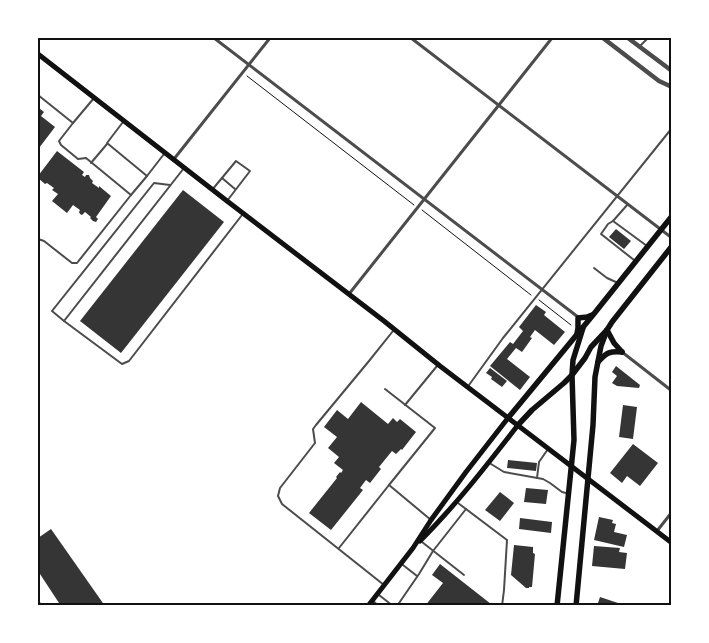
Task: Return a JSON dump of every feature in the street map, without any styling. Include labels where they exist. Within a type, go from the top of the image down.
[{"type":"main road","points":[[38,55],[672,543]]},
{"type":"main road","points":[[368,606],[508,418],[672,216]]},
{"type":"main road","points":[[413,548],[456,501],[518,425],[572,375],[591,347],[607,330],[672,246]]},
{"type":"main road","points":[[558,605],[574,440],[572,375],[579,331],[578,318],[593,315]]},
{"type":"main road","points":[[607,330],[614,343],[622,352]]},
{"type":"main road","points":[[576,606],[589,479],[595,377],[601,346],[607,330]]},
{"type":"main road","points":[[597,363],[607,353],[622,352]]},
{"type":"main road","points":[[657,531],[672,538]]},
{"type":"street","points":[[214,38],[578,318]]},
{"type":"street","points":[[174,159],[270,38]]},
{"type":"street","points":[[410,38],[672,238]]},
{"type":"street","points":[[349,294],[552,38]]},
{"type":"street","points":[[603,38],[660,81],[672,87]]},
{"type":"street","points":[[628,38],[672,71]]},
{"type":"street","points":[[622,352],[672,391]]},
{"type":"street","points":[[657,531],[672,512]]},
{"type":"lane","points":[[640,46],[648,38]]},
{"type":"lane","points":[[38,95],[73,123]]},
{"type":"lane","points":[[94,98],[59,141],[61,145],[78,159],[86,158],[132,195]]},
{"type":"lane","points":[[91,163],[124,121]]},
{"type":"lane","points":[[468,387],[504,338],[672,128]]},
{"type":"lane","points":[[107,144],[146,176]]},
{"type":"lane","points":[[38,239],[44,241],[72,263],[77,263],[165,152]]},
{"type":"lane","points":[[212,190],[236,161],[250,171],[227,201]]},
{"type":"lane","points":[[64,320],[184,168]]},
{"type":"lane","points":[[222,178],[236,190]]},
{"type":"lane","points":[[170,185],[154,183],[52,311],[122,364],[130,361],[243,213]]},
{"type":"lane","points":[[628,204],[601,234],[636,261]]},
{"type":"lane","points":[[613,221],[647,247]]},
{"type":"lane","points":[[594,268],[607,278],[618,283]]},
{"type":"lane","points":[[384,585],[282,504],[278,493],[315,443],[313,428],[395,329]]},
{"type":"lane","points":[[406,405],[439,364]]},
{"type":"lane","points":[[339,549],[434,428],[385,389]]},
{"type":"lane","points":[[537,478],[539,462],[548,448]]},
{"type":"lane","points":[[489,462],[504,472],[543,479],[568,494]]},
{"type":"lane","points":[[389,485],[431,520]]},
{"type":"lane","points":[[456,501],[507,540],[502,606]]},
{"type":"lane","points":[[397,606],[433,550],[466,509]]},
{"type":"lane","points":[[420,541],[464,574]]},
{"type":"lane","points":[[401,564],[417,576]]},
{"type":"lane","points":[[377,594],[393,606]]},
{"type":"lane","points":[[38,600],[41,606]]},
{"type":"lane","points":[[372,600],[379,606]]},
{"type":"path","points":[[246,75],[579,331]]},
{"type":"building","points":[[38,109],[44,112],[41,116],[55,127],[39,148]]},
{"type":"building","points":[[57,151],[84,172],[82,175],[85,177],[89,175],[93,181],[92,183],[111,196],[96,217],[98,219],[96,222],[85,212],[82,215],[80,214],[80,210],[73,205],[67,213],[52,201],[58,194],[52,190],[54,188],[38,178]]},
{"type":"building","points":[[183,190],[224,222],[121,353],[80,321]]},
{"type":"building","points":[[616,229],[631,241],[624,249],[609,237]]},
{"type":"building","points":[[536,305],[546,312],[544,315],[565,332],[554,345],[535,330],[522,352],[516,348],[507,359],[530,377],[520,390],[490,366],[510,342],[513,344],[523,331],[519,327]]},
{"type":"building","points":[[616,366],[640,385],[639,388],[617,386],[612,383],[617,376],[612,372]]},
{"type":"building","points":[[490,368],[507,381],[502,387],[486,373]]},
{"type":"building","points":[[361,402],[388,424],[393,418],[397,422],[400,419],[416,432],[402,450],[396,454],[392,451],[379,467],[381,469],[370,483],[366,480],[360,488],[363,490],[331,530],[309,513],[343,470],[334,463],[339,457],[328,448],[337,437],[324,427],[337,410],[348,419]]},
{"type":"building","points":[[623,405],[637,407],[633,439],[619,437]]},
{"type":"building","points":[[633,444],[658,463],[640,486],[627,476],[622,483],[610,473]]},
{"type":"building","points":[[508,460],[537,463],[536,471],[507,468]]},
{"type":"building","points":[[526,488],[548,490],[546,504],[524,502]]},
{"type":"building","points":[[500,492],[514,503],[500,521],[485,510]]},
{"type":"building","points":[[599,517],[613,520],[612,523],[616,524],[614,532],[627,535],[624,547],[594,540]]},
{"type":"building","points":[[520,518],[552,522],[551,533],[519,529]]},
{"type":"building","points":[[51,529],[105,606],[61,606],[38,571],[38,538]]},
{"type":"building","points":[[514,545],[533,547],[533,553],[535,554],[532,587],[526,588],[511,575]]},
{"type":"building","points":[[594,546],[620,548],[619,552],[627,553],[625,569],[592,566]]},
{"type":"building","points":[[440,564],[491,604],[490,606],[425,606],[443,583],[432,575]]},
{"type":"building","points":[[600,597],[621,604],[620,606],[597,606]]}]
